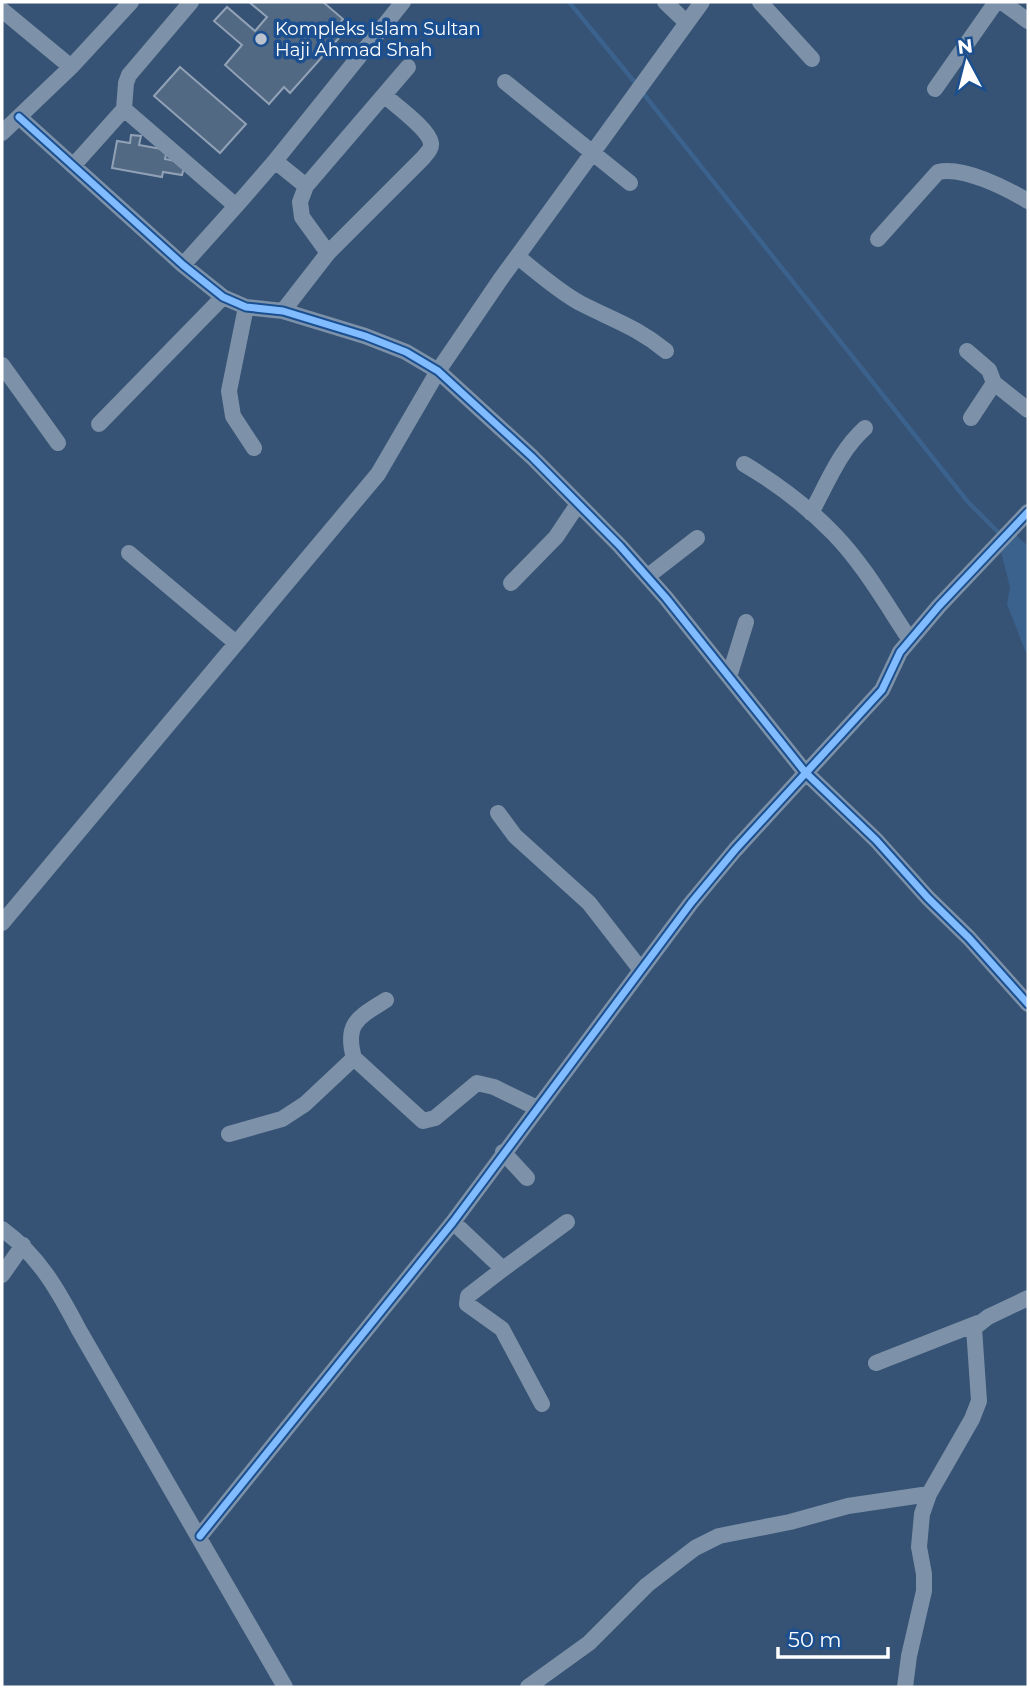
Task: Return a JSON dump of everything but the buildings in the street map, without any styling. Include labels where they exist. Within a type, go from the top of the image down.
[{"type":"street","points":[[2,133],[71,67],[131,2]]},
{"type":"street","points":[[73,166],[124,109],[129,75],[191,2]]},
{"type":"street","points":[[183,265],[275,161],[403,2]]},
{"type":"street","points":[[665,2],[687,23]]},
{"type":"street","points":[[2,923],[378,474],[438,372],[702,2]]},
{"type":"street","points":[[760,2],[812,59]]},
{"type":"street","points":[[935,89],[996,2]]},
{"type":"street","points":[[1002,2],[1028,21]]},
{"type":"street","points":[[2,10],[71,67]]},
{"type":"street","points":[[328,253],[302,216],[300,202],[306,186],[408,67]]},
{"type":"street","points":[[505,82],[630,183]]},
{"type":"street","points":[[283,311],[328,253],[430,148],[431,143],[425,131],[384,95]]},
{"type":"street","points":[[124,109],[236,205]]},
{"type":"street","points":[[19,117],[183,265],[223,297],[246,307],[283,311],[365,336],[406,352],[438,372],[532,457],[648,576],[805,772],[876,840],[1028,1003]]},
{"type":"street","points":[[275,161],[306,186]]},
{"type":"street","points":[[878,239],[938,172],[956,172],[985,180],[1028,201]]},
{"type":"street","points":[[519,257],[559,290],[580,303],[639,330],[666,351]]},
{"type":"street","points":[[99,424],[223,297]]},
{"type":"street","points":[[246,307],[229,391],[233,416],[254,448]]},
{"type":"street","points":[[967,351],[989,370],[994,383],[1028,410]]},
{"type":"street","points":[[2,365],[58,443]]},
{"type":"street","points":[[971,418],[994,383]]},
{"type":"street","points":[[811,513],[845,451],[865,428]]},
{"type":"street","points":[[744,464],[766,477],[835,535],[874,584],[910,640]]},
{"type":"street","points":[[511,583],[556,537],[578,504]]},
{"type":"street","points":[[200,1536],[453,1222],[503,1152],[735,850],[882,690],[900,652],[978,562],[1028,512]]},
{"type":"street","points":[[648,576],[697,538]]},
{"type":"street","points":[[129,553],[236,643]]},
{"type":"street","points":[[729,677],[747,622]]},
{"type":"street","points":[[498,813],[515,836],[589,903],[641,970]]},
{"type":"street","points":[[386,1000],[360,1017],[351,1030],[350,1044],[354,1058],[423,1121],[435,1118],[477,1083],[494,1087],[537,1108]]},
{"type":"street","points":[[229,1134],[282,1119],[305,1104],[354,1058]]},
{"type":"street","points":[[503,1152],[527,1178]]},
{"type":"street","points":[[453,1222],[503,1269]]},
{"type":"street","points":[[542,1404],[502,1329],[487,1317],[471,1310],[467,1304],[468,1296],[567,1222]]},
{"type":"street","points":[[2,1229],[23,1245],[57,1287],[166,1483],[200,1536],[285,1687]]},
{"type":"street","points":[[2,1275],[23,1245]]},
{"type":"street","points":[[876,1363],[978,1323],[1028,1298]]},
{"type":"street","points":[[905,1687],[924,1591],[919,1539],[922,1514],[929,1494],[979,1401],[974,1328],[978,1323]]},
{"type":"street","points":[[528,1687],[590,1643],[647,1585],[695,1548],[719,1536],[848,1507],[929,1494]]},
{"type":"water","points":[[1015,534],[1028,546],[1028,658],[1007,604],[1010,587],[1001,552]]},
{"type":"waterway","points":[[569,2],[637,85]]},
{"type":"waterway","points":[[642,92],[968,502],[1002,536]]},
{"type":"cycle path","points":[[19,117],[183,265],[223,297],[246,307],[283,311],[365,336],[406,352],[438,371],[532,457],[620,546],[666,598],[805,772],[876,840],[1028,1004]]},
{"type":"cycle path","points":[[200,1536],[453,1222],[691,903],[735,850],[882,690],[900,652],[939,606],[1028,512]]},
{"type":"place","name":"Kompleks Islam Sultan Haji Ahmad Shah","points":[[261,39]]}]
